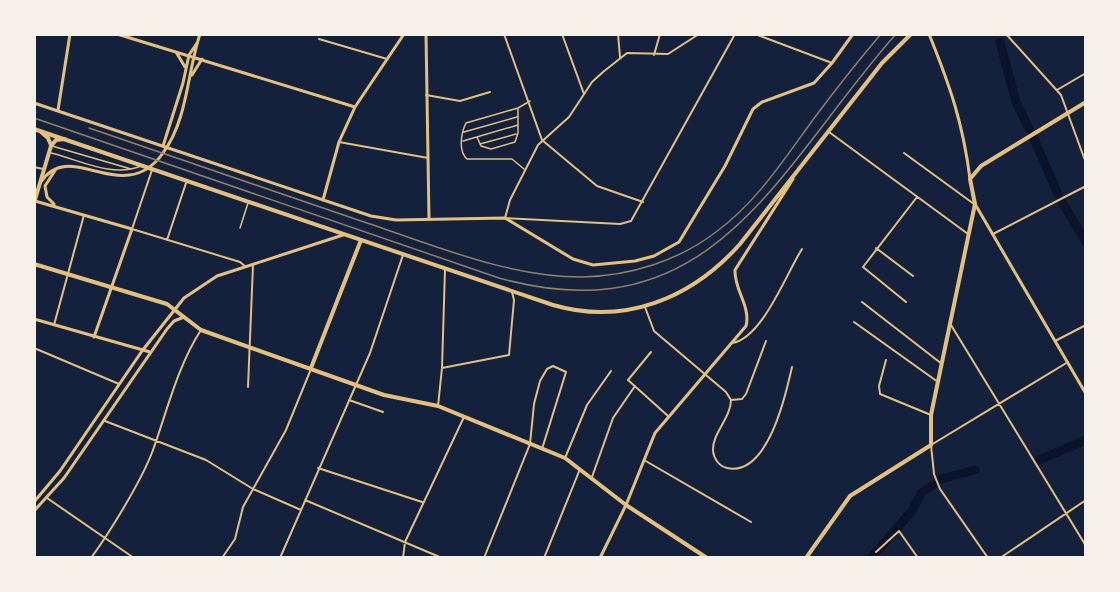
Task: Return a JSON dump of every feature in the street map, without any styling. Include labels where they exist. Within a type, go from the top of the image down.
[{"type":"main road","points":[[36,129],[511,291],[583,311],[617,312],[646,309],[684,292],[717,269],[740,244],[882,63],[911,34]]},
{"type":"main road","points":[[806,558],[850,496],[932,445],[931,416],[975,204],[970,179],[987,162],[1086,102]]},
{"type":"main road","points":[[36,129],[48,138],[51,146]]},
{"type":"main road","points":[[35,202],[51,146],[56,140],[69,139]]},
{"type":"main road","points":[[311,368],[360,240]]},
{"type":"main road","points":[[34,264],[175,308],[201,330],[384,395],[438,406],[565,458],[626,505],[707,558]]},
{"type":"street","points":[[58,110],[70,34]]},
{"type":"street","points":[[117,34],[176,50],[355,107]]},
{"type":"street","points":[[39,186],[46,174],[58,166],[73,165],[115,176],[140,171],[157,160],[168,146],[179,118],[200,34]]},
{"type":"street","points":[[323,200],[339,142],[355,107],[405,34]]},
{"type":"street","points":[[426,34],[429,219]]},
{"type":"street","points":[[504,34],[530,101],[542,140],[597,186],[643,202]]},
{"type":"street","points":[[562,34],[584,94]]},
{"type":"street","points":[[618,34],[620,57]]},
{"type":"street","points":[[654,55],[660,34]]},
{"type":"street","points":[[505,218],[510,200],[542,140],[569,117],[584,94],[620,57],[634,53],[668,54],[699,34]]},
{"type":"street","points":[[34,103],[323,200],[396,220],[505,218],[620,224],[635,216],[735,34]]},
{"type":"street","points":[[755,34],[832,63]]},
{"type":"street","points":[[505,218],[553,249],[585,264],[604,266],[625,263],[663,252],[686,234],[757,105],[814,83],[853,34]]},
{"type":"street","points":[[929,34],[949,83],[962,124],[970,179]]},
{"type":"street","points":[[1006,34],[1057,90],[1069,112],[1086,163]]},
{"type":"street","points":[[320,39],[387,59]]},
{"type":"street","points":[[163,146],[189,55],[198,41]]},
{"type":"street","points":[[176,50],[186,68]]},
{"type":"street","points":[[189,55],[193,64]]},
{"type":"street","points":[[190,76],[202,59]]},
{"type":"street","points":[[1057,90],[1086,73]]},
{"type":"street","points":[[426,95],[460,101],[490,92]]},
{"type":"street","points":[[525,169],[512,159],[467,159],[461,151],[463,133],[468,122],[518,108],[530,101]]},
{"type":"street","points":[[477,137],[479,144],[489,149],[514,142],[518,133],[518,108]]},
{"type":"street","points":[[463,133],[518,117]]},
{"type":"street","points":[[462,141],[518,125]]},
{"type":"street","points":[[829,132],[968,234]]},
{"type":"street","points":[[479,144],[518,133]]},
{"type":"street","points":[[339,142],[428,158]]},
{"type":"street","points":[[51,146],[132,169]]},
{"type":"street","points":[[49,152],[113,170],[142,166]]},
{"type":"street","points":[[904,153],[975,204],[1086,394]]},
{"type":"street","points":[[55,205],[48,197],[45,186],[58,166]]},
{"type":"street","points":[[34,167],[44,169]]},
{"type":"street","points":[[94,337],[152,170]]},
{"type":"street","points":[[600,558],[626,505],[655,433],[732,343],[747,319],[736,282],[735,270],[796,174]]},
{"type":"street","points":[[167,240],[187,180]]},
{"type":"street","points":[[993,234],[1086,186]]},
{"type":"street","points":[[906,302],[863,268],[876,248],[918,196]]},
{"type":"street","points":[[240,228],[249,200]]},
{"type":"street","points":[[35,202],[55,205],[167,240],[229,256],[246,267]]},
{"type":"street","points":[[54,325],[84,214]]},
{"type":"street","points":[[34,502],[60,471],[142,351],[175,308],[193,290],[208,279],[344,234]]},
{"type":"street","points":[[876,248],[913,276]]},
{"type":"street","points":[[732,343],[744,340],[762,321],[802,249]]},
{"type":"street","points":[[280,558],[370,353],[403,255]]},
{"type":"street","points":[[248,387],[253,265]]},
{"type":"street","points":[[438,406],[442,368],[445,269]]},
{"type":"street","points":[[442,368],[509,355],[514,300],[511,291]]},
{"type":"street","points":[[862,302],[942,364]]},
{"type":"street","points":[[646,309],[654,331],[704,376],[726,392],[731,400]]},
{"type":"street","points":[[34,511],[68,473],[150,352],[174,321],[185,317]]},
{"type":"street","points":[[34,319],[150,352]]},
{"type":"street","points":[[854,322],[938,382]]},
{"type":"street","points":[[950,323],[1086,546]]},
{"type":"street","points":[[1055,341],[1086,325]]},
{"type":"street","points":[[91,558],[105,538],[148,460],[191,347],[201,330]]},
{"type":"street","points":[[731,400],[740,399],[746,394],[766,341]]},
{"type":"street","points":[[34,348],[119,384]]},
{"type":"street","points":[[651,352],[628,380],[668,416]]},
{"type":"street","points":[[886,360],[879,386],[880,394],[931,416]]},
{"type":"street","points":[[988,558],[940,489],[934,474],[932,445],[1068,362]]},
{"type":"street","points":[[484,558],[530,444],[534,404],[540,381],[550,366],[562,368],[565,376],[542,449]]},
{"type":"street","points":[[731,400],[713,450],[716,460],[728,468],[746,464],[770,438],[781,412],[792,367]]},
{"type":"street","points":[[222,558],[235,539],[240,513],[286,430],[311,368]]},
{"type":"street","points":[[565,458],[587,405],[611,371]]},
{"type":"street","points":[[1080,383],[1086,380]]},
{"type":"street","points":[[592,477],[609,427],[635,386]]},
{"type":"street","points":[[349,399],[383,412]]},
{"type":"street","points":[[403,558],[405,542],[422,502],[464,417]]},
{"type":"street","points":[[103,420],[206,460],[253,489],[301,510]]},
{"type":"street","points":[[644,460],[751,522]]},
{"type":"street","points":[[318,468],[422,502]]},
{"type":"street","points":[[544,558],[580,468]]},
{"type":"street","points":[[47,498],[134,558]]},
{"type":"street","points":[[305,500],[442,558]]},
{"type":"street","points":[[1000,558],[1086,500]]},
{"type":"street","points":[[876,552],[899,531],[918,558]]},
{"type":"waterway","points":[[1000,42],[1016,102],[1029,129]]},
{"type":"waterway","points":[[1034,139],[1058,194]]},
{"type":"waterway","points":[[1062,202],[1086,242]]},
{"type":"waterway","points":[[1039,460],[1086,440]]},
{"type":"waterway","points":[[941,479],[975,470]]},
{"type":"waterway","points":[[871,558],[912,511],[921,493],[933,485]]},
{"type":"railway","points":[[89,128],[444,250],[499,266],[554,276],[582,277],[618,274],[670,259],[701,242],[731,220],[770,179],[831,96],[881,34]]},
{"type":"railway","points":[[34,118],[499,278],[573,290],[635,284],[688,262],[734,228],[775,185],[896,34]]}]
